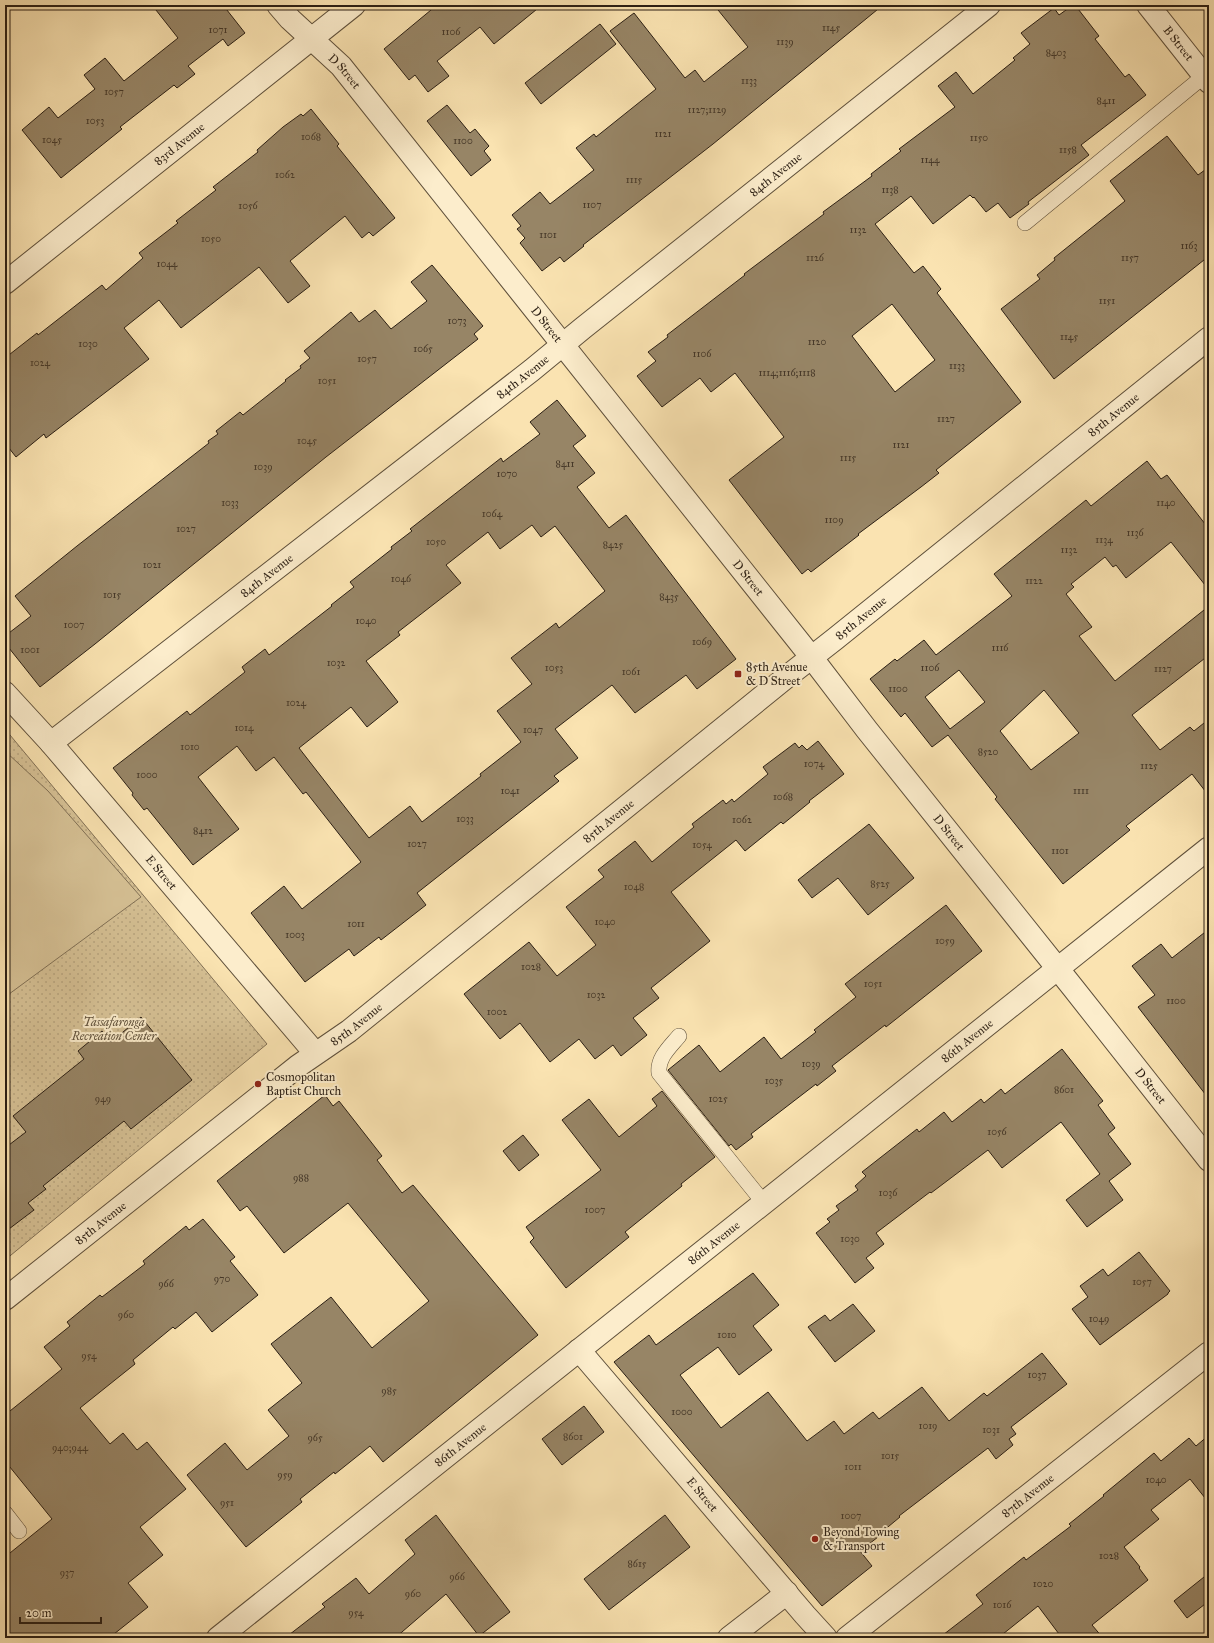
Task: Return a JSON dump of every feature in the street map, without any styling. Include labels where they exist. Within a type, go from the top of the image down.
[{"type":"street","name":"D Street","points":[[278,5],[290,19],[341,66],[1209,1160]]},
{"type":"street","name":"83rd Avenue","points":[[5,283],[354,5]]},
{"type":"street","name":"84th Avenue","points":[[51,743],[563,345],[989,5]]},
{"type":"street","name":"B Street","points":[[1148,5],[1207,79]]},
{"type":"street","name":"85th Avenue","points":[[5,1299],[315,1053],[349,1031],[789,674],[812,658],[1209,338]]},
{"type":"street","name":"E Street","points":[[5,693],[51,743],[315,1053]]},
{"type":"street","name":"86th Avenue","points":[[218,1638],[1209,848]]},
{"type":"street","name":"E Street","points":[[579,1350],[826,1638]]},
{"type":"street","name":"87th Avenue","points":[[847,1638],[1209,1353]]},
{"type":"street","points":[[729,1638],[787,1593]]},
{"type":"lane","points":[[1025,223],[1207,79]]},
{"type":"lane","points":[[679,1036],[664,1054],[658,1067],[659,1073],[764,1203]]},
{"type":"lane","points":[[5,1513],[19,1531]]},
{"type":"green space","name":"Tassafaronga Recreation Center","points":[[5,729],[267,1044],[5,1260]]},
{"type":"green space","points":[[5,751],[48,791],[141,897],[5,997]]},
{"type":"building","points":[[152,5],[223,5],[245,33],[228,46],[223,39],[188,66],[195,74],[177,88],[174,85],[120,127],[122,129],[61,178],[22,130],[49,107],[58,118],[95,89],[84,75],[105,58],[124,81],[178,38]]},
{"type":"building","points":[[437,5],[542,5],[494,44],[480,27],[437,61],[449,76],[428,92],[415,75],[409,80],[384,49]]},
{"type":"building","points":[[714,5],[883,5],[713,144],[583,245],[584,246],[564,262],[560,257],[542,271],[520,243],[525,238],[517,229],[521,226],[512,215],[540,192],[550,204],[594,170],[576,148],[594,134],[596,137],[656,89],[610,31],[634,13],[685,78],[695,70],[704,82],[748,47]]},
{"type":"building","points":[[1075,5],[1099,36],[1095,39],[1125,77],[1129,74],[1146,95],[1081,145],[1089,155],[1028,202],[1029,204],[1010,218],[998,203],[986,212],[974,197],[973,198],[970,195],[933,224],[911,196],[875,224],[914,273],[923,266],[941,289],[937,293],[1021,402],[936,470],[939,473],[858,534],[859,535],[811,572],[808,569],[802,574],[729,480],[784,437],[735,373],[711,392],[700,378],[662,407],[637,376],[656,361],[648,352],[668,337],[667,335],[745,275],[744,274],[824,214],[823,212],[872,176],[871,174],[901,151],[899,149],[955,107],[938,86],[956,72],[973,94],[1015,60],[1013,58],[1030,44],[1021,33],[1054,8],[1059,15]],"holes":[[[892,304],[935,360],[895,392],[852,336]]]},
{"type":"building","points":[[600,24],[616,44],[541,104],[525,83]]},
{"type":"building","points":[[447,105],[470,133],[475,129],[489,146],[484,151],[491,160],[471,176],[427,121]]},
{"type":"building","points":[[311,109],[339,144],[337,146],[395,218],[373,236],[369,232],[362,238],[345,216],[290,261],[310,286],[288,303],[259,267],[181,328],[159,300],[124,328],[149,359],[46,438],[44,434],[16,457],[5,443],[5,358],[37,333],[38,335],[102,285],[106,290],[143,258],[139,253],[178,223],[176,221],[216,190],[213,187],[258,152],[257,150],[283,127],[301,114],[303,116]]},
{"type":"building","points":[[1167,136],[1198,175],[1209,167],[1209,256],[1054,379],[1001,309],[1040,279],[1037,275],[1055,260],[1054,258],[1125,201],[1110,181]]},
{"type":"building","points":[[432,265],[483,326],[474,334],[478,339],[326,457],[40,687],[5,643],[5,636],[31,616],[15,596],[209,443],[208,441],[218,434],[216,431],[240,412],[243,415],[286,381],[285,380],[301,368],[300,366],[310,358],[304,351],[351,312],[359,322],[375,310],[391,329],[427,301],[411,282]]},
{"type":"building","points":[[557,400],[586,436],[573,446],[595,473],[577,487],[609,528],[626,515],[736,659],[697,689],[686,675],[635,713],[612,685],[555,729],[578,758],[554,776],[559,781],[417,893],[426,905],[381,940],[379,937],[354,956],[349,949],[305,982],[251,913],[284,886],[302,909],[361,862],[306,792],[303,794],[274,757],[256,771],[237,746],[198,777],[239,829],[193,865],[147,808],[144,810],[132,795],[133,793],[113,768],[187,711],[190,715],[245,672],[242,667],[265,649],[269,655],[332,606],[331,605],[354,587],[350,582],[392,549],[391,547],[412,531],[410,529],[501,458],[503,462],[540,434],[530,422]],"holes":[[[532,525],[541,537],[555,526],[605,591],[559,628],[556,623],[511,658],[532,684],[497,711],[521,742],[480,774],[481,776],[422,822],[410,806],[369,838],[299,748],[351,707],[367,727],[398,702],[366,661],[400,635],[398,632],[461,583],[446,565],[488,532],[500,549]]]},
{"type":"building","points":[[1147,461],[1161,479],[1167,475],[1209,529],[1209,590],[1171,542],[1126,578],[1116,565],[1113,567],[1105,557],[1071,584],[1074,587],[1066,594],[1092,627],[1079,636],[1115,681],[1209,606],[1209,655],[1132,715],[1160,750],[1190,727],[1194,731],[1209,719],[1209,796],[1192,774],[1126,826],[1130,830],[1063,884],[995,799],[997,797],[948,735],[932,747],[905,713],[901,717],[870,679],[895,659],[897,661],[924,640],[936,655],[1012,596],[994,574],[1086,500],[1091,506]],"holes":[[[959,670],[985,702],[950,729],[925,697]],[[1044,690],[1079,733],[1031,770],[1000,731]]]},
{"type":"building","points":[[818,741],[844,774],[809,801],[810,802],[783,824],[781,822],[745,851],[736,840],[671,892],[710,941],[651,988],[659,998],[633,1018],[647,1035],[621,1056],[613,1045],[595,1059],[579,1039],[550,1062],[520,1023],[500,1039],[464,994],[529,942],[557,976],[596,945],[566,907],[604,877],[598,870],[635,841],[652,862],[694,827],[692,824],[723,800],[726,804],[732,799],[734,802],[768,774],[763,767],[795,743],[799,748],[802,745],[807,750]]},
{"type":"building","points":[[869,824],[914,878],[868,915],[838,878],[812,898],[798,880]]},
{"type":"building","points":[[946,905],[982,951],[886,1027],[885,1025],[832,1066],[836,1071],[817,1086],[816,1084],[751,1134],[753,1137],[736,1150],[731,1144],[729,1146],[668,1070],[699,1045],[720,1072],[764,1037],[781,1059],[816,1032],[814,1030],[856,997],[845,984]]},
{"type":"building","points":[[1209,929],[1209,1099],[1138,1007],[1155,995],[1132,966],[1161,944],[1172,958]]},
{"type":"building","name":"Tassafaronga Recreation Center","points":[[141,1017],[192,1080],[131,1129],[124,1121],[43,1186],[46,1189],[28,1203],[34,1210],[5,1232],[5,1148],[26,1132],[13,1116],[84,1059],[78,1051],[102,1031],[111,1042]]},
{"type":"building","points":[[1062,1049],[1103,1101],[1098,1105],[1115,1128],[1108,1134],[1131,1164],[1109,1181],[1123,1200],[1087,1227],[1066,1200],[1100,1174],[1061,1122],[1002,1168],[988,1150],[876,1233],[884,1244],[866,1258],[874,1268],[855,1283],[816,1233],[830,1222],[827,1219],[839,1210],[836,1206],[858,1190],[855,1186],[866,1176],[862,1172],[917,1129],[919,1132],[944,1112],[952,1122],[981,1099],[984,1103],[1001,1089],[1005,1094]]},
{"type":"building","points":[[662,1091],[715,1157],[625,1232],[629,1237],[566,1288],[530,1242],[534,1238],[526,1227],[601,1170],[562,1120],[589,1099],[619,1137],[657,1106],[652,1099]]},
{"type":"building","points":[[325,1095],[333,1106],[339,1101],[382,1156],[377,1160],[402,1193],[413,1185],[538,1335],[383,1462],[370,1446],[300,1499],[302,1502],[246,1547],[187,1475],[225,1443],[247,1470],[289,1436],[268,1410],[302,1383],[271,1344],[331,1297],[372,1348],[429,1301],[348,1203],[284,1253],[247,1206],[240,1211],[217,1181]]},
{"type":"building","points":[[523,1135],[539,1155],[519,1171],[503,1151]]},
{"type":"building","points":[[203,1219],[235,1257],[230,1261],[258,1295],[212,1332],[196,1312],[175,1329],[173,1327],[133,1360],[135,1364],[80,1408],[110,1444],[123,1433],[137,1450],[147,1442],[186,1489],[140,1527],[163,1555],[128,1583],[148,1607],[109,1638],[12,1638],[5,1630],[5,1557],[52,1519],[5,1461],[5,1415],[62,1369],[44,1347],[70,1326],[67,1322],[100,1295],[102,1297],[145,1264],[143,1261],[186,1226],[189,1230]]},
{"type":"building","points":[[1139,1252],[1170,1291],[1100,1345],[1072,1309],[1088,1297],[1080,1286],[1103,1269],[1108,1276]]},
{"type":"building","points":[[753,1273],[779,1305],[753,1326],[772,1350],[739,1375],[718,1347],[680,1375],[721,1428],[768,1392],[807,1441],[834,1421],[844,1434],[873,1412],[879,1419],[922,1387],[949,1421],[984,1393],[987,1396],[1042,1353],[1067,1384],[1011,1427],[1016,1434],[1009,1439],[1013,1445],[996,1459],[988,1448],[899,1516],[900,1517],[877,1536],[878,1537],[860,1551],[872,1566],[822,1606],[614,1362],[649,1335],[656,1345]]},
{"type":"building","points":[[853,1304],[875,1331],[835,1362],[808,1327],[825,1315],[830,1321]]},
{"type":"building","points":[[584,1406],[604,1432],[562,1465],[542,1439]]},
{"type":"building","points":[[1209,1435],[1209,1503],[1190,1479],[1151,1510],[1159,1519],[1124,1547],[1148,1580],[1092,1625],[1103,1638],[1062,1638],[1038,1606],[998,1638],[939,1638],[983,1604],[976,1595],[1024,1557],[1026,1560],[1071,1526],[1069,1524],[1154,1453],[1161,1461],[1189,1438],[1196,1446]]},
{"type":"building","points":[[436,1515],[510,1612],[479,1636],[446,1594],[395,1638],[285,1638],[325,1607],[322,1604],[356,1578],[369,1594],[415,1554],[405,1540]]},
{"type":"building","points":[[665,1515],[690,1547],[609,1610],[584,1579]]},
{"type":"building","points":[[1209,1573],[1209,1601],[1187,1618],[1174,1601]]},
{"type":"place","name":"85th Avenue & D Street","points":[[738,674]]},
{"type":"place","name":"Cosmopolitan Baptist Church","points":[[258,1084]]},
{"type":"place","name":"Beyond Towing & Transport","points":[[815,1539]]}]
